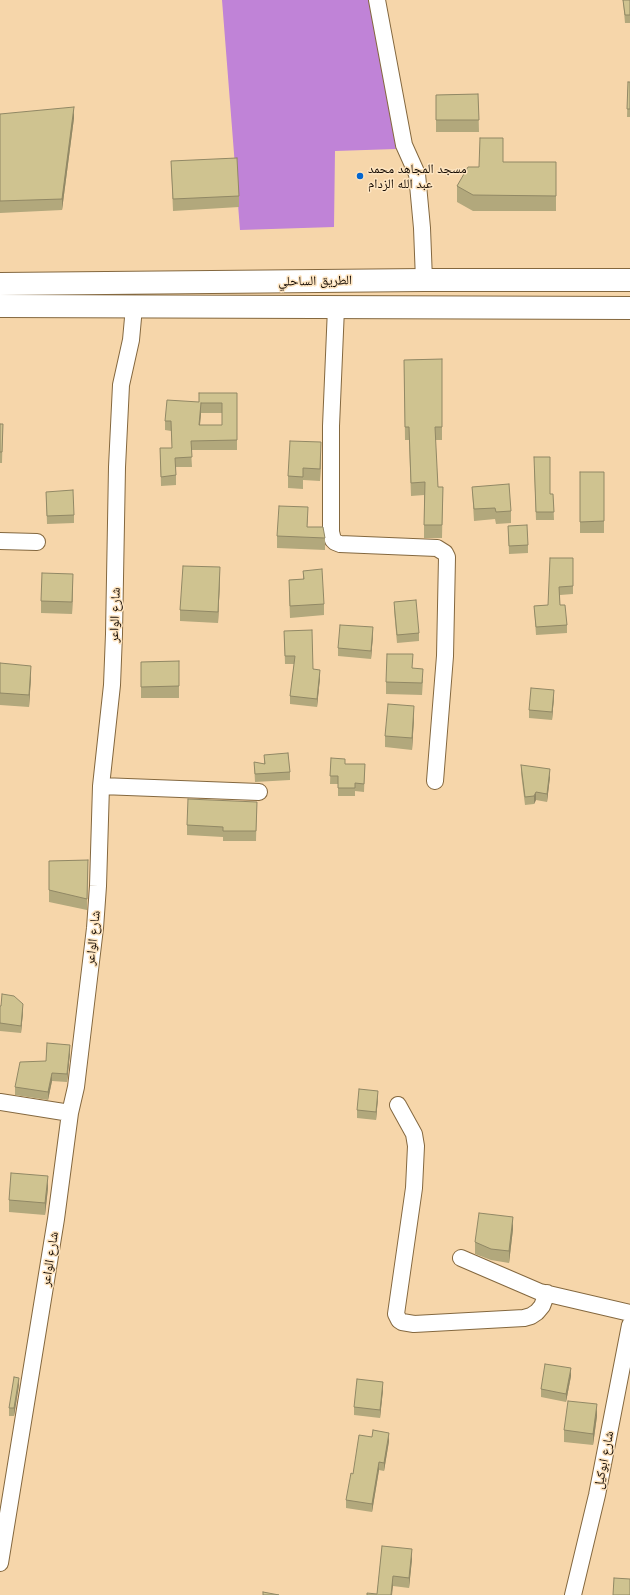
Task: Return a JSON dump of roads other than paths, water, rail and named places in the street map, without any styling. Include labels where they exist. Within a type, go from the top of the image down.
[{"type":"highway","name":"الطريق الساحلي","points":[[0,284],[424,280],[630,280]]},
{"type":"highway","name":"الطريق الساحلي","points":[[0,306],[630,308]]},
{"type":"street","points":[[376,0],[404,145],[417,174],[422,228],[424,280]]},
{"type":"street","name":"شارع الواعر","points":[[0,1563],[56,1219],[70,1113],[76,1087],[95,928],[98,886],[101,786],[112,685],[117,467],[121,385],[131,340],[134,307]]},
{"type":"street","points":[[336,308],[331,426],[331,532],[333,540],[340,544],[437,548],[445,553],[447,557],[445,656],[435,781]]},
{"type":"street","points":[[0,541],[37,542]]},
{"type":"street","points":[[101,786],[259,792]]},
{"type":"street","points":[[0,1102],[70,1113]]},
{"type":"street","points":[[398,1105],[414,1134],[416,1146],[414,1188],[396,1314],[399,1320],[414,1324],[524,1318],[537,1312],[542,1306],[548,1293]]},
{"type":"street","points":[[461,1258],[523,1285],[548,1293],[630,1313]]},
{"type":"street","name":"شارع ابوكيل","points":[[573,1595],[597,1495],[630,1325]]},
{"type":"place","name":"مسجد المجاهد محمد عبد الله الزدام","points":[[360,176]]}]
